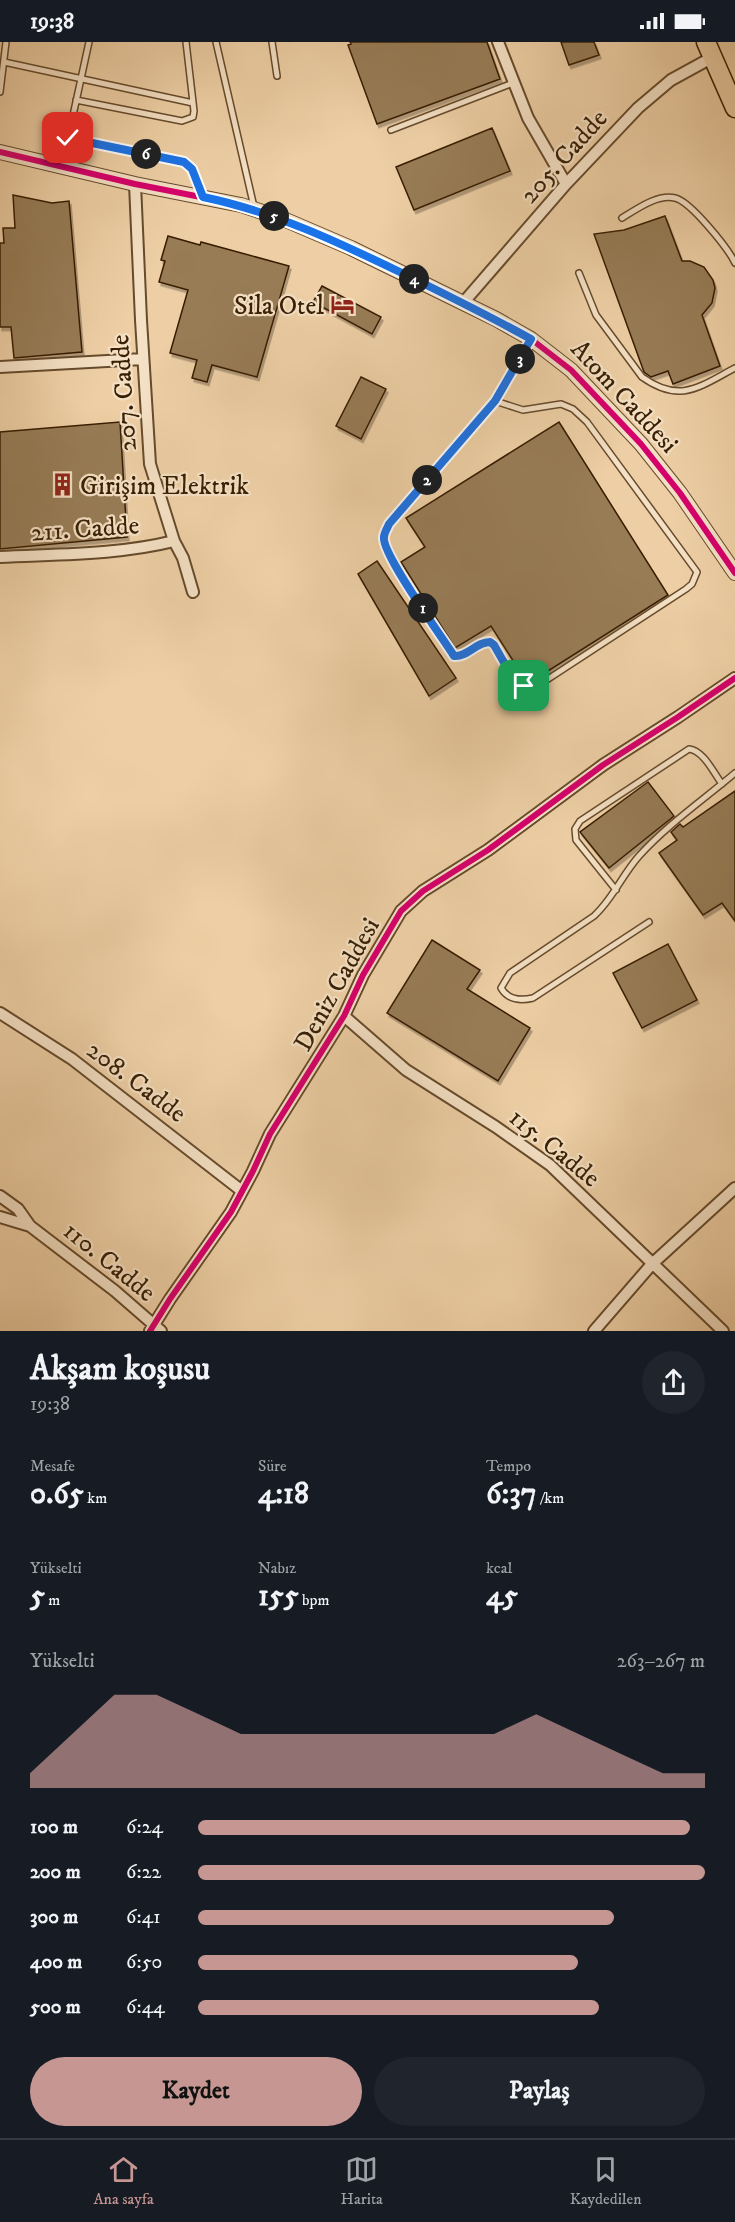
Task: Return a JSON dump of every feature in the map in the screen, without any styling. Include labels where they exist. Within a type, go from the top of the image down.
[{"type":"highway","points":[[710,50],[735,108]]},
{"type":"street","points":[[498,42],[528,118],[566,184]]},
{"type":"street","name":"205. Cadde","points":[[463,303],[566,184],[638,108],[710,50]]},
{"type":"street","name":"Atom Caddesi","points":[[0,152],[135,184],[203,197],[281,218],[351,248],[531,339],[571,370],[641,444],[680,493],[735,573]]},
{"type":"street","name":"207. Cadde","points":[[135,184],[150,464],[193,592]]},
{"type":"street","points":[[0,367],[143,359]]},
{"type":"street","name":"211. Cadde","points":[[0,557],[130,549],[174,541]]},
{"type":"street","name":"Deniz Caddesi","points":[[155,1329],[231,1212],[270,1134],[344,1016],[363,975],[392,923],[410,902],[423,891],[488,850],[603,765],[735,678]]},
{"type":"street","name":"208. Cadde","points":[[0,1013],[72,1059],[242,1191]]},
{"type":"street","name":"115. Cadde","points":[[344,1016],[406,1070],[496,1127],[550,1165],[723,1331]]},
{"type":"street","points":[[594,1331],[652,1264],[735,1188]]},
{"type":"street","name":"110. Cadde","points":[[0,1196],[18,1209],[30,1226],[115,1291],[155,1329]]},
{"type":"street","name":"110. Cadde","points":[[0,1217],[30,1226]]},
{"type":"lane","points":[[0,92],[6,42]]},
{"type":"lane","points":[[62,167],[89,42]]},
{"type":"lane","points":[[76,100],[182,121],[193,117],[186,42]]},
{"type":"lane","points":[[216,42],[254,209]]},
{"type":"lane","points":[[272,42],[278,76]]},
{"type":"lane","points":[[4,62],[193,103]]},
{"type":"lane","points":[[391,130],[513,83]]},
{"type":"lane","points":[[68,138],[184,162],[192,169],[203,197]]},
{"type":"lane","points":[[622,218],[645,204],[676,198],[685,204],[716,236],[735,263]]},
{"type":"lane","points":[[579,273],[596,315],[642,377],[652,385],[673,392],[683,392],[735,368]]},
{"type":"lane","points":[[495,401],[523,410],[561,404],[573,409],[587,422],[697,572],[692,584],[686,589],[539,685],[529,688],[514,680],[490,642],[479,645],[461,656],[454,656],[400,574],[385,544],[384,537],[389,524],[495,401],[531,339]]},
{"type":"lane","points":[[616,890],[576,840],[575,829],[580,821],[688,749],[696,750],[703,757],[722,784]]},
{"type":"lane","points":[[649,922],[533,998],[523,1000],[505,995],[501,988],[510,973],[594,916],[606,905],[631,867],[656,839],[735,773]]},
{"type":"building","points":[[350,42],[487,42],[500,79],[377,124],[348,45],[351,44]]},
{"type":"building","points":[[561,42],[594,42],[599,55],[569,65]]},
{"type":"building","points":[[492,128],[510,171],[414,210],[396,167]]},
{"type":"building","points":[[13,195],[52,203],[69,201],[82,352],[14,358],[11,327],[0,327],[0,243],[4,243],[3,228],[15,228]]},
{"type":"building","points":[[665,216],[682,261],[690,261],[704,267],[713,280],[715,288],[712,303],[702,315],[720,366],[673,384],[668,371],[651,377],[644,372],[594,234],[624,230]]},
{"type":"building","points":[[168,236],[200,245],[201,242],[289,266],[257,377],[212,365],[207,382],[192,378],[197,360],[170,353],[188,290],[159,282],[165,261],[161,260]]},
{"type":"building","points":[[322,286],[381,317],[372,334],[313,302]]},
{"type":"building","points":[[361,377],[386,389],[361,439],[336,426]]},
{"type":"building","name":"Girişim Elektrik","points":[[120,422],[127,537],[0,549],[0,432]]},
{"type":"building","points":[[559,422],[668,595],[529,683],[491,626],[455,648],[401,562],[425,547],[406,518]]},
{"type":"building","points":[[377,561],[456,678],[429,696],[358,574]]},
{"type":"building","points":[[648,782],[674,816],[609,868],[580,832]]},
{"type":"building","points":[[735,791],[735,921],[722,903],[703,915],[659,853],[677,840],[671,832],[680,824],[683,827]]},
{"type":"building","points":[[432,940],[480,970],[467,989],[530,1028],[498,1081],[387,1013]]},
{"type":"building","points":[[668,944],[697,1000],[642,1028],[613,973]]},
{"type":"cycle path","points":[[0,152],[135,184],[241,205],[281,218],[351,248],[496,319],[531,339],[571,370],[641,444],[680,493],[735,573]]},
{"type":"cycle path","points":[[150,1331],[231,1212],[270,1134],[344,1016],[363,975],[401,911],[423,891],[488,850],[603,765],[735,678]]},
{"type":"place","name":"Sila Otel","points":[[342,305]]},
{"type":"place","name":"Girişim Elektrik","points":[[62,485]]},
{"type":"route","points":[[68,138],[184,162],[192,169],[203,197],[241,205],[281,218],[351,248],[531,339],[495,401],[389,524],[384,537],[385,544],[400,574],[454,656],[461,656],[485,642],[490,642],[514,680],[524,686]]}]
